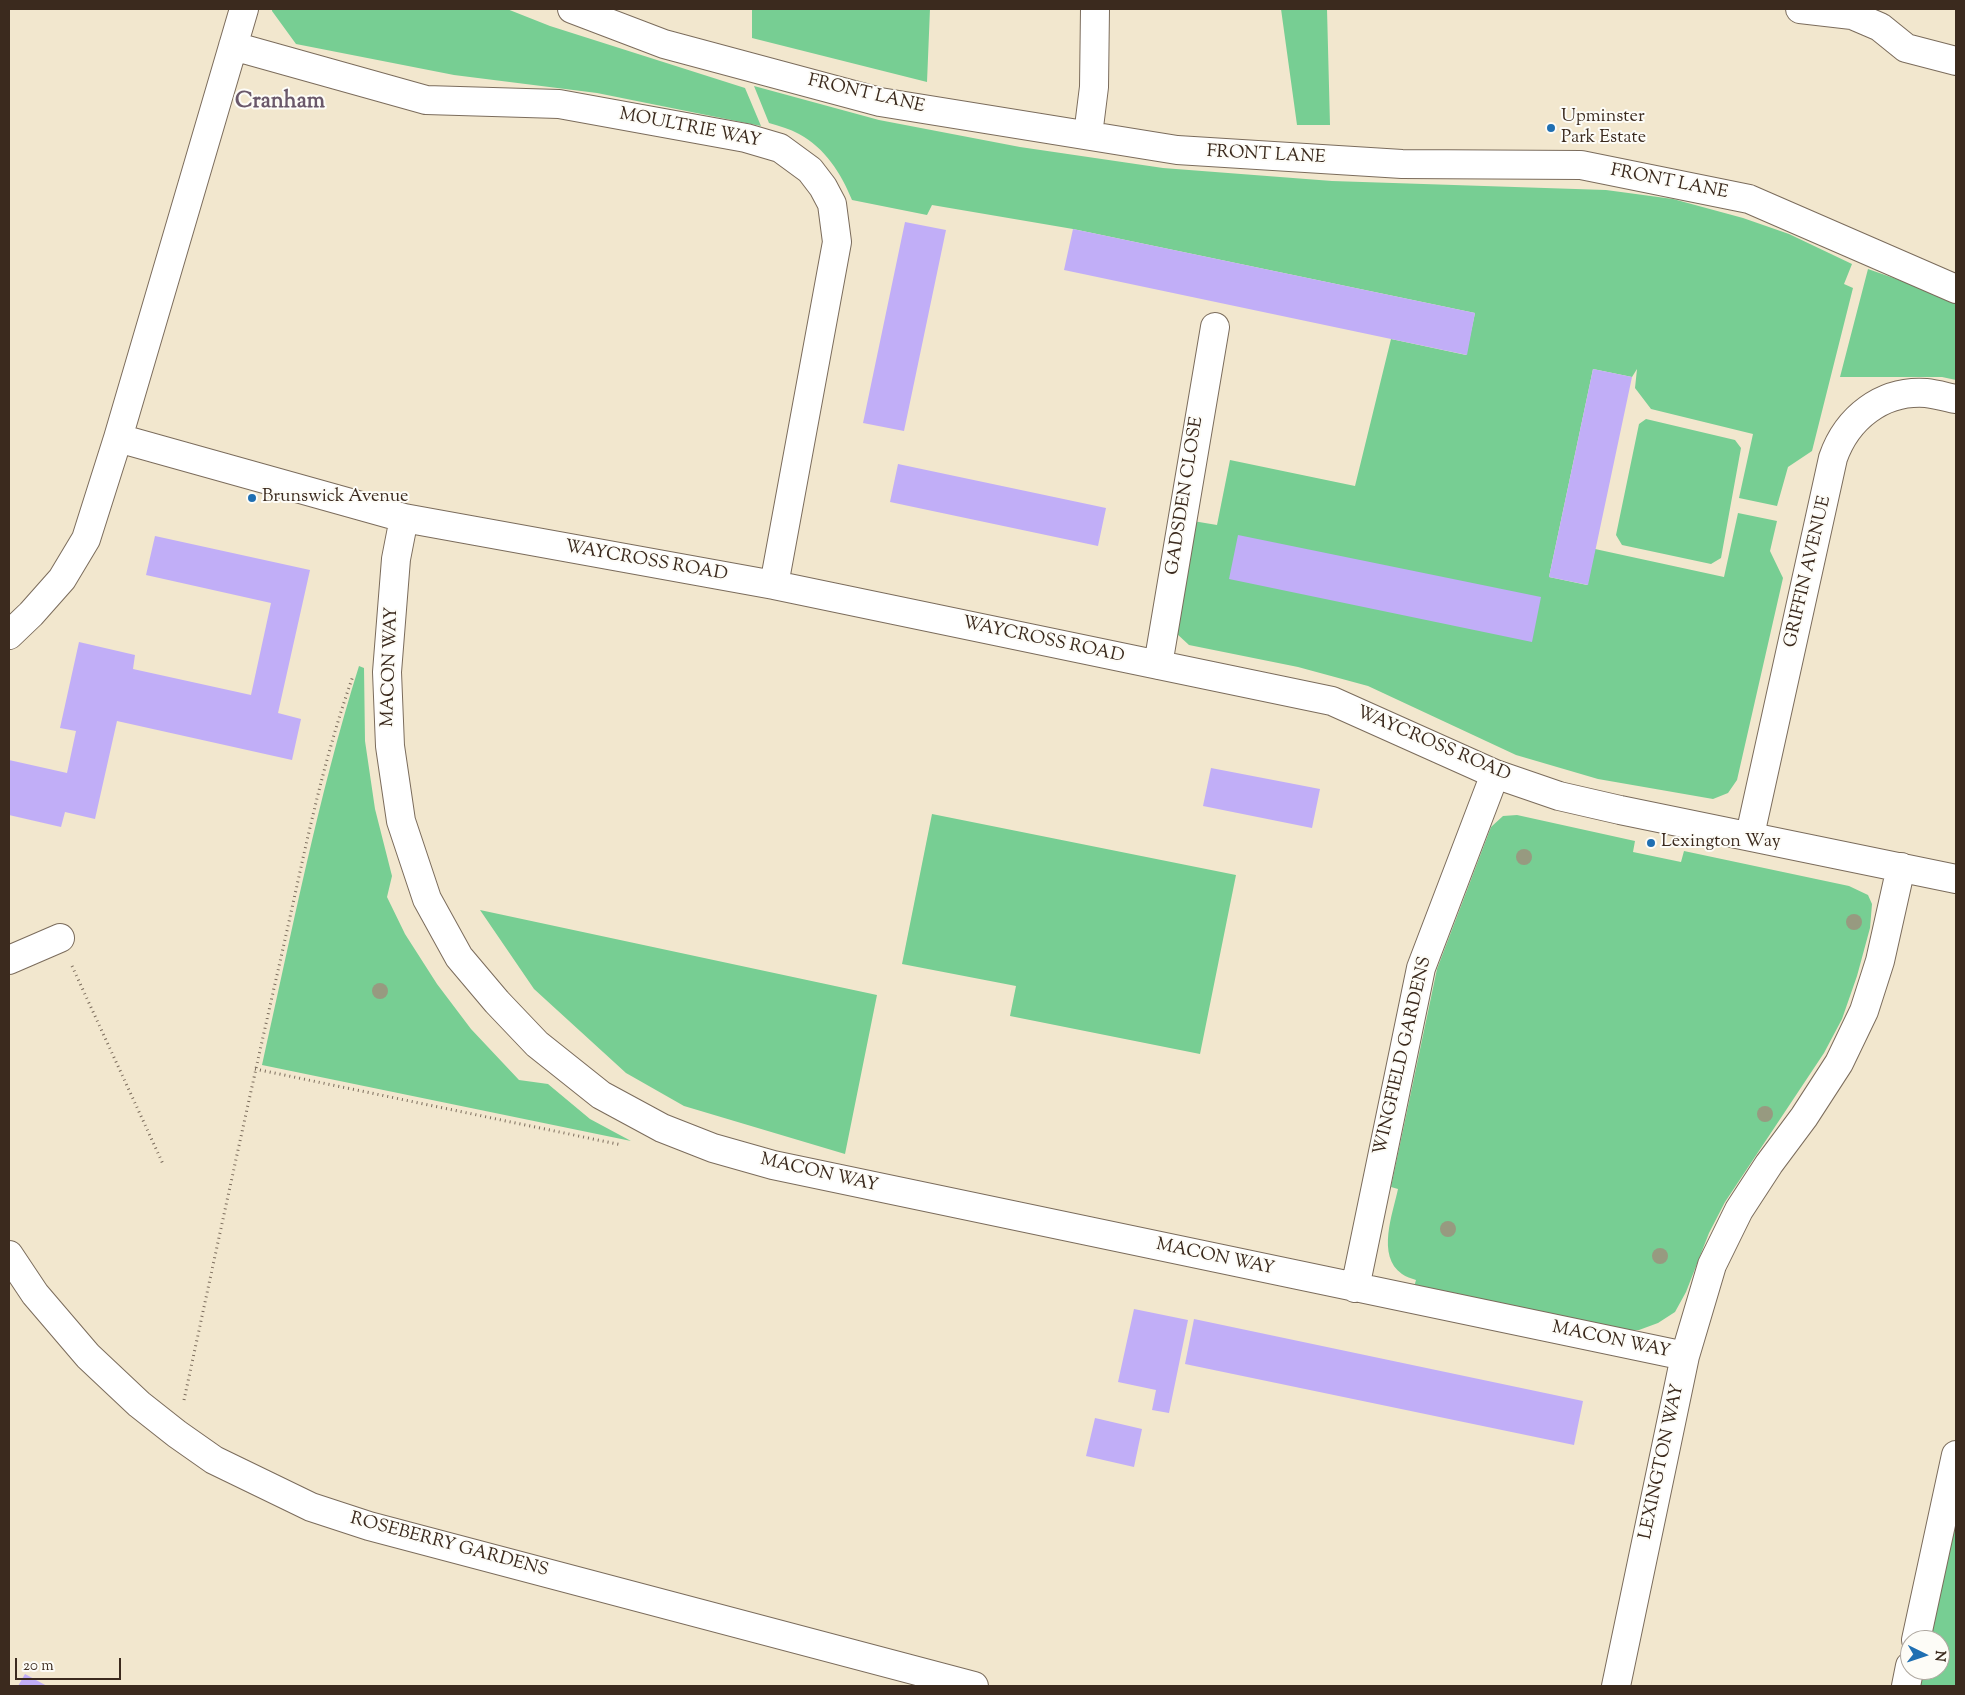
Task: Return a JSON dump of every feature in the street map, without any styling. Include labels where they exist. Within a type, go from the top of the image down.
[{"type":"street","points":[[9,635],[31,614],[62,579],[86,539],[118,438],[244,9]]},
{"type":"street","name":"FRONT LANE","points":[[572,9],[664,44],[880,102],[1177,150],[1402,164],[1582,165],[1749,199],[1956,288]]},
{"type":"street","points":[[1088,135],[1094,87],[1095,9]]},
{"type":"street","points":[[1800,9],[1852,15],[1880,28],[1906,48],[1956,61]]},
{"type":"street","name":"MOULTRIE WAY","points":[[233,46],[426,100],[559,104],[746,138],[780,148],[810,170],[823,186],[832,204],[837,242],[774,585]]},
{"type":"street","name":"GADSDEN CLOSE","points":[[1158,665],[1215,326]]},
{"type":"street","name":"GRIFFIN AVENUE","points":[[1750,836],[1833,458],[1838,443],[1858,417],[1873,405],[1890,397],[1909,393],[1927,393],[1956,399]]},
{"type":"street","name":"WAYCROSS ROAD","points":[[118,438],[404,518],[774,585],[1332,701],[1495,774],[1568,798],[1956,879]]},
{"type":"street","name":"MACON WAY","points":[[404,518],[396,559],[387,672],[390,746],[402,822],[427,899],[459,956],[497,1002],[537,1044],[601,1095],[662,1128],[713,1148],[773,1165],[1685,1356]]},
{"type":"street","name":"WINGFIELD GARDENS","points":[[1355,1288],[1421,968],[1495,774]]},
{"type":"street","name":"LEXINGTON WAY","points":[[1616,1686],[1685,1356],[1712,1265],[1739,1210],[1839,1063],[1864,1011],[1880,961],[1902,868]]},
{"type":"street","points":[[9,960],[60,938]]},
{"type":"street","name":"ROSEBERRY GARDENS","points":[[9,1255],[35,1294],[88,1356],[139,1404],[214,1460],[311,1507],[369,1526],[974,1686]]},
{"type":"street","points":[[1918,1630],[1956,1456]]},
{"type":"path","points":[[177,1434],[255,1068],[322,778],[353,675]]},
{"type":"path","points":[[60,938],[163,1164]]},
{"type":"path","points":[[255,1068],[633,1148],[662,1128]]},
{"type":"green space","points":[[272,9],[507,9],[550,26],[745,88],[761,126],[597,93],[454,75],[296,44]]},
{"type":"green space","points":[[752,9],[930,9],[927,82],[752,38]]},
{"type":"green space","points":[[1281,9],[1327,9],[1330,125],[1297,125]]},
{"type":"green space","points":[[754,86],[879,120],[1020,147],[1163,168],[1332,181],[1606,190],[1673,199],[1743,218],[1789,234],[1852,264],[1844,284],[1853,288],[1812,451],[1788,467],[1777,506],[1739,498],[1753,434],[1651,409],[1635,388],[1637,369],[1632,377],[1593,369],[1549,577],[1587,585],[1595,549],[1724,577],[1738,513],[1777,521],[1770,551],[1783,578],[1737,780],[1728,793],[1713,799],[1598,779],[1516,755],[1368,686],[1298,667],[1189,645],[1176,633],[1193,521],[1217,525],[1230,460],[1355,486],[1391,339],[1466,355],[1475,313],[1073,229],[932,205],[927,215],[852,200],[843,180],[817,146],[796,132],[769,123]]},
{"type":"green space","points":[[1868,269],[1956,300],[1956,380],[1942,377],[1840,377]]},
{"type":"green space","points":[[1646,419],[1735,440],[1741,448],[1721,558],[1711,564],[1622,545],[1616,535],[1639,424]]},
{"type":"green space","points":[[359,666],[364,668],[365,741],[375,809],[392,876],[387,897],[405,934],[437,984],[471,1029],[519,1080],[548,1084],[590,1119],[631,1141],[262,1065],[318,815]]},
{"type":"green space","points":[[932,814],[1236,875],[1200,1054],[1010,1016],[1016,986],[902,964]]},
{"type":"green space","points":[[1517,815],[1635,841],[1633,852],[1681,862],[1684,851],[1849,886],[1868,895],[1872,904],[1870,928],[1857,976],[1842,1019],[1824,1053],[1725,1202],[1709,1233],[1686,1292],[1675,1312],[1658,1323],[1639,1330],[1619,1330],[1414,1287],[1416,1280],[1402,1274],[1394,1266],[1390,1256],[1388,1234],[1398,1189],[1391,1187],[1437,969],[1491,827],[1503,816]]},
{"type":"green space","points":[[480,910],[877,995],[845,1154],[684,1106],[626,1073],[534,989]]},
{"type":"green space","points":[[1956,1493],[1956,1686],[1916,1686],[1917,1680],[1950,1680],[1950,1630],[1928,1630]]},
{"type":"building","points":[[905,222],[946,230],[904,431],[863,423]]},
{"type":"building","points":[[1073,229],[1475,313],[1467,355],[1064,270]]},
{"type":"building","points":[[1593,369],[1632,377],[1588,585],[1549,577]]},
{"type":"building","points":[[898,464],[1106,508],[1098,546],[890,502]]},
{"type":"building","points":[[1238,535],[1541,597],[1532,642],[1229,579]]},
{"type":"building","points":[[155,536],[310,570],[278,713],[301,719],[292,760],[117,721],[95,819],[65,812],[61,827],[9,815],[9,760],[67,773],[76,731],[60,728],[79,642],[135,655],[133,669],[251,695],[271,603],[146,575]]},
{"type":"building","points":[[1211,768],[1320,789],[1312,828],[1203,806]]},
{"type":"building","points":[[1134,1309],[1188,1320],[1169,1413],[1152,1410],[1156,1390],[1118,1382]]},
{"type":"building","points":[[1194,1319],[1583,1401],[1574,1445],[1185,1364]]},
{"type":"building","points":[[1095,1418],[1142,1429],[1134,1467],[1086,1456]]},
{"type":"building","points":[[25,1674],[47,1686],[18,1686]]},
{"type":"place","name":"Upminster Park Estate","points":[[1551,128]]},
{"type":"place","name":"Brunswick Avenue","points":[[252,498]]},
{"type":"place","name":"Lexington Way","points":[[1651,843]]},
{"type":"district","name":"Cranham","points":[[280,103]]}]
